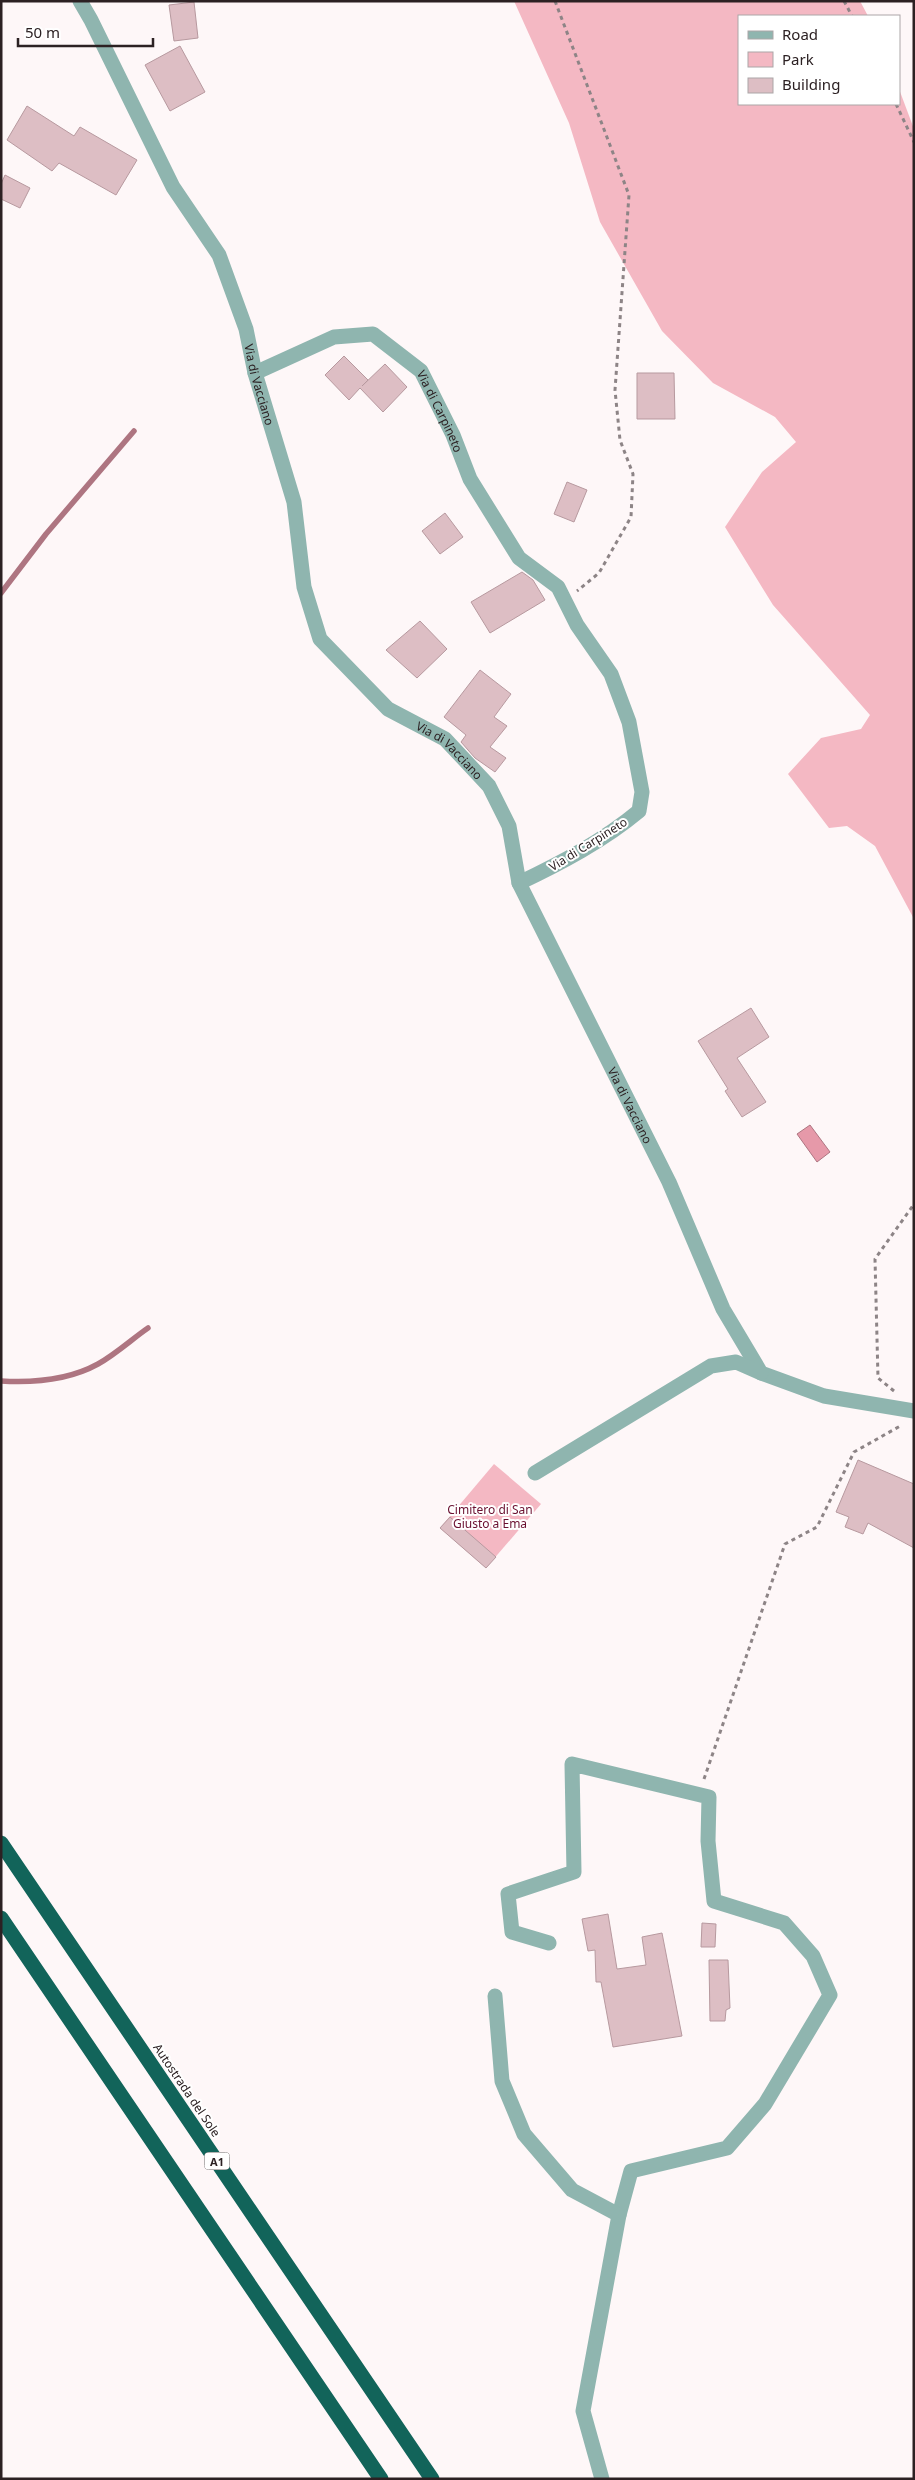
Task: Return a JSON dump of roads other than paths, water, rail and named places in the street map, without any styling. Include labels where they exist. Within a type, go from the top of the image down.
[{"type":"highway","name":"Autostrada del Sole","points":[[1,1843],[432,2479]]},
{"type":"highway","points":[[1,1918],[381,2479]]},
{"type":"street","name":"Via di Vacciano","points":[[80,1],[173,187],[219,255],[246,329],[255,373],[294,502],[304,587],[320,639],[388,709],[445,739],[489,786],[509,826],[519,883],[669,1182],[723,1310],[761,1373]]},
{"type":"street","name":"Via di Carpineto","points":[[255,373],[334,337],[373,334],[421,371],[453,435],[470,479],[518,558],[558,587],[577,625],[611,674],[629,722],[642,792],[639,811],[620,826],[587,847],[519,883]]},
{"type":"street","points":[[535,1473],[711,1366],[736,1362],[824,1396],[909,1417]]},
{"type":"street","points":[[549,1942],[512,1932],[508,1894],[574,1872],[572,1764],[708,1797],[708,1841],[714,1901],[784,1923],[813,1956],[830,1995],[765,2104],[727,2148],[631,2171],[619,2216],[583,2411],[602,2479]]},
{"type":"street","points":[[495,1996],[502,2081],[524,2134],[572,2190],[619,2216]]},
{"type":"waterway","points":[[1,593],[46,534],[134,431]]},
{"type":"waterway","points":[[1,1381],[39,1381],[75,1374],[105,1360],[148,1328]]},
{"type":"park label","name":"Cimitero di San Giusto a Ema","points":[[490,1516]]}]
